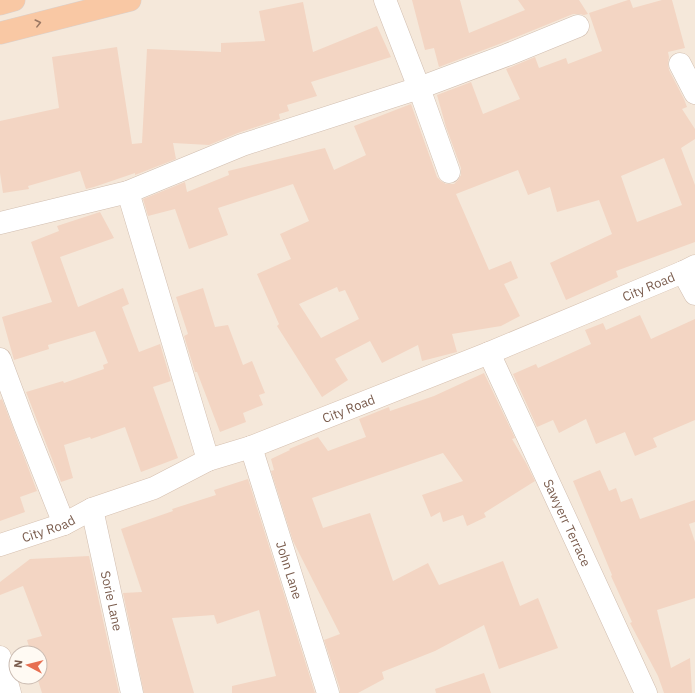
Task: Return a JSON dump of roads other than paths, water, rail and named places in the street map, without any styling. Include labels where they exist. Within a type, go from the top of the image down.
[{"type":"highway","points":[[0,4],[14,0]]},
{"type":"highway","points":[[0,33],[130,0]]},
{"type":"street","points":[[385,0],[449,172]]},
{"type":"street","points":[[0,222],[128,192],[242,145],[419,88],[507,55],[578,26]]},
{"type":"street","points":[[680,64],[695,93]]},
{"type":"street","points":[[128,192],[208,460]]},
{"type":"street","points":[[689,269],[695,294]]},
{"type":"street","name":"City Road","points":[[0,545],[64,524],[92,509],[154,488],[208,460],[251,447],[489,353],[689,269]]},
{"type":"street","name":"Sawyerr Terrace","points":[[489,353],[646,693]]},
{"type":"street","points":[[0,359],[64,524]]},
{"type":"street","name":"John Lane","points":[[251,447],[328,693]]},
{"type":"street","name":"Sorie Lane","points":[[92,509],[132,693]]},
{"type":"street","points":[[0,657],[10,693]]}]
